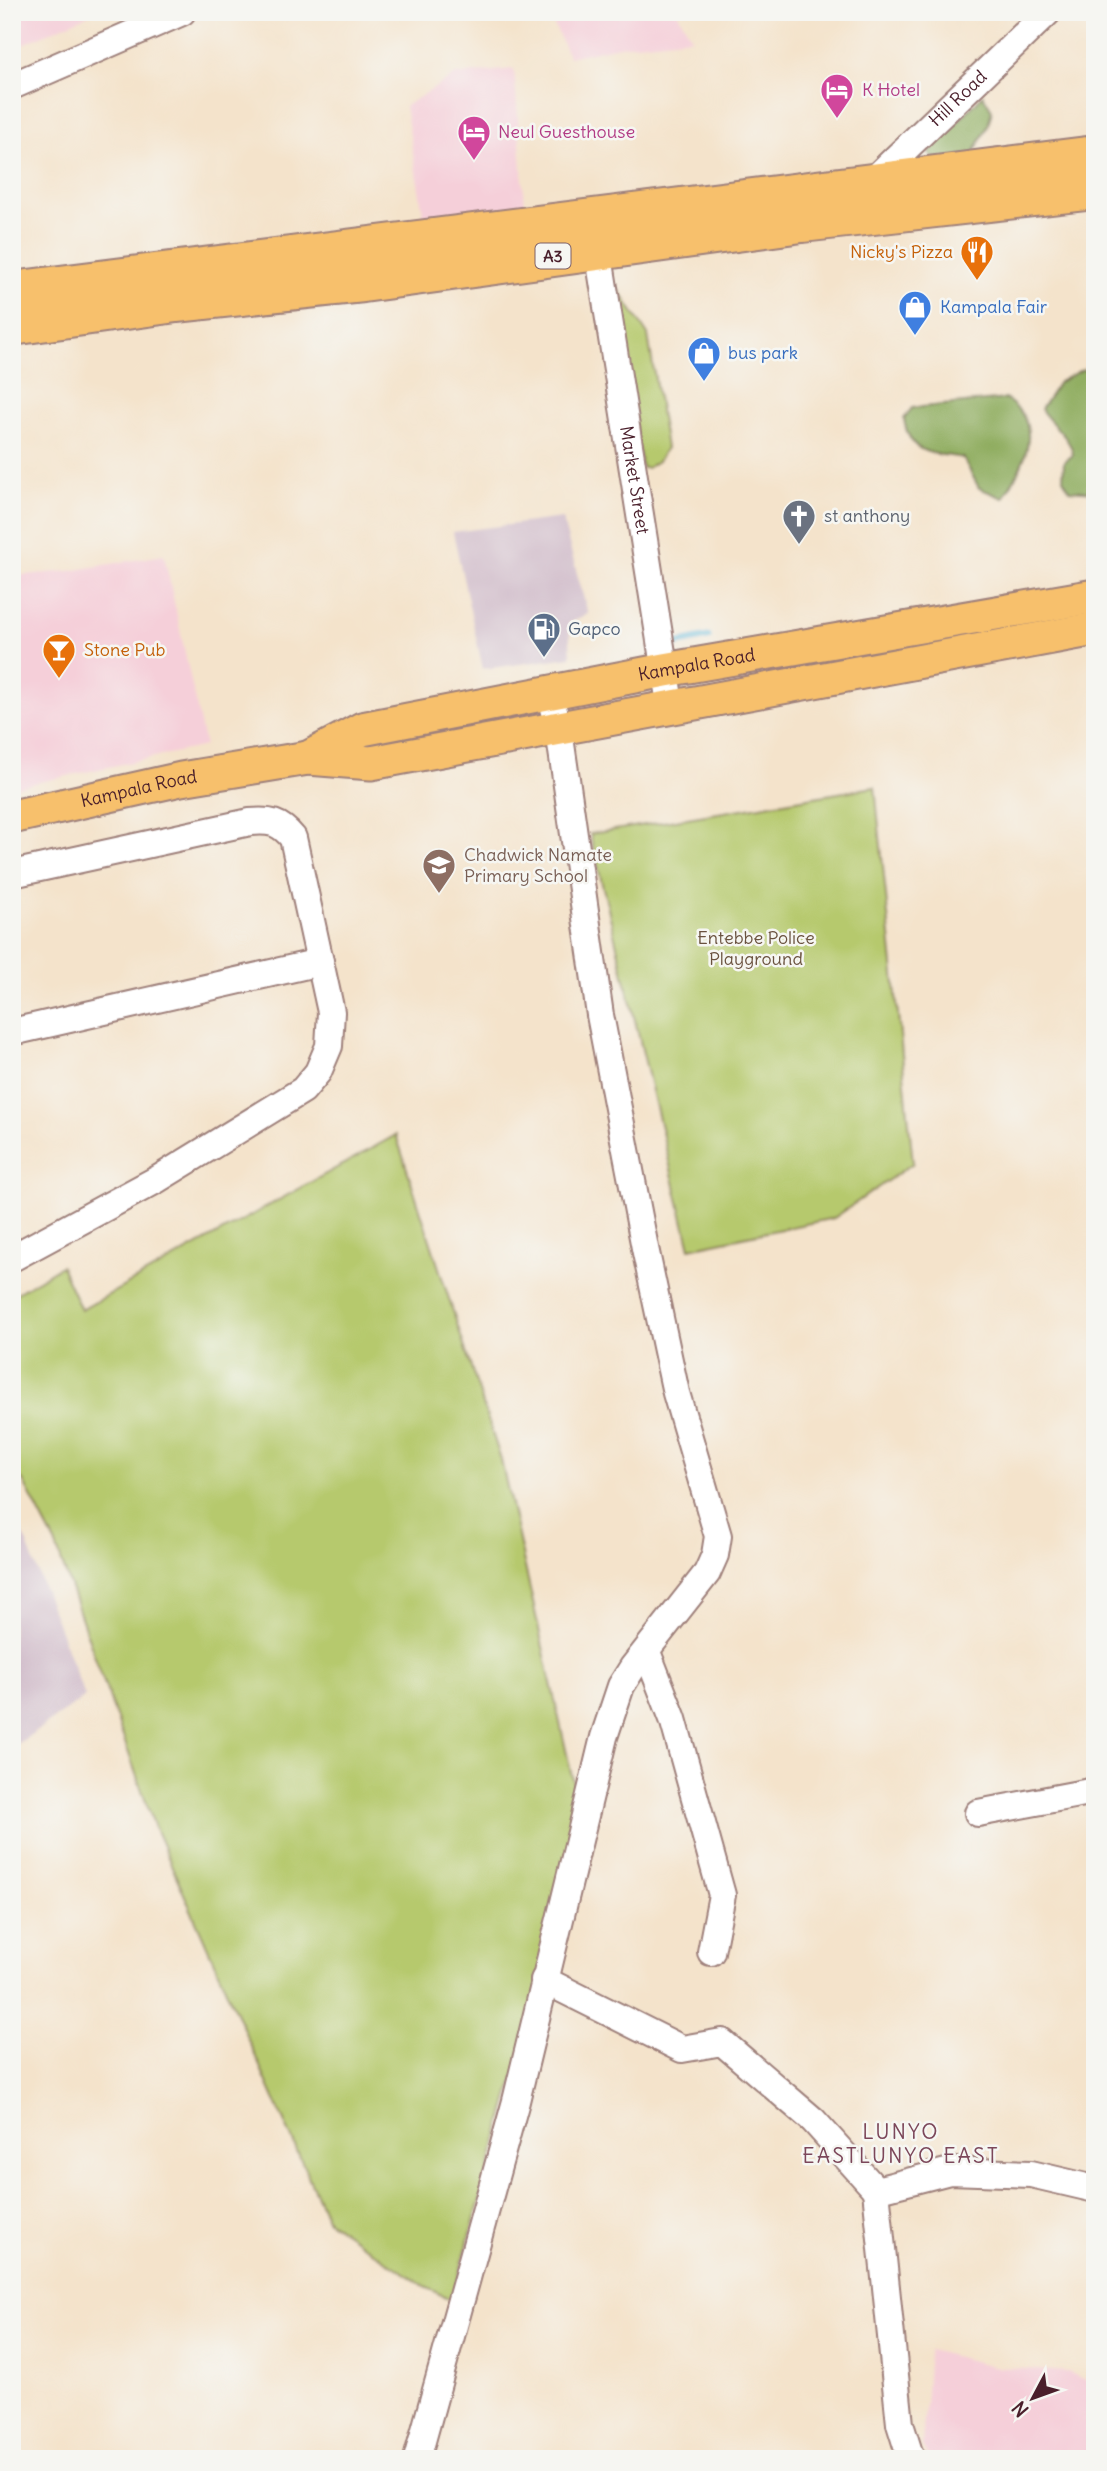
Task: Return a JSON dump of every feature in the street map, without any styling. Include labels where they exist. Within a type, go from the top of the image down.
[{"type":"highway","name":"A3","points":[[12,290],[1095,155]]},
{"type":"highway","name":"A3","points":[[12,326],[802,223],[1095,190]]},
{"type":"main road","name":"Kampala Road","points":[[308,758],[362,729],[665,670],[1095,596]]},
{"type":"main road","name":"Kampala Road","points":[[12,817],[181,779],[308,758],[371,763],[671,710],[1095,629]]},
{"type":"street","points":[[12,86],[182,12]]},
{"type":"street","name":"Hill Road","points":[[870,183],[1048,12]]},
{"type":"street","name":"Market Street","points":[[598,250],[671,710]]},
{"type":"street","points":[[417,2459],[479,2239],[604,1737],[621,1686],[707,1573],[715,1555],[718,1536],[676,1393],[640,1220],[600,1015],[559,730],[549,693]]},
{"type":"street","points":[[12,874],[269,820],[283,826],[293,838],[331,1012],[329,1046],[318,1072],[303,1090],[158,1179],[12,1258]]},
{"type":"street","points":[[12,1032],[320,962]]},
{"type":"street","points":[[647,1652],[673,1719],[722,1895],[710,1952]]},
{"type":"street","points":[[978,1813],[1095,1791]]},
{"type":"street","points":[[544,1980],[682,2049],[722,2042],[813,2120],[876,2190],[901,2424],[911,2459]]},
{"type":"street","points":[[876,2190],[950,2171],[1031,2174],[1095,2189]]},
{"type":"shaded area","points":[[12,12],[95,12],[12,49]]},
{"type":"shaded area","points":[[548,12],[677,12],[692,38],[619,46],[569,57]]},
{"type":"shaded area","points":[[514,69],[525,206],[424,219],[405,106],[456,75]]},
{"type":"shaded area","points":[[562,518],[588,614],[569,623],[571,657],[483,669],[453,532]]},
{"type":"shaded area","points":[[164,555],[205,746],[12,788],[12,576],[69,571]]},
{"type":"shaded area","points":[[12,1504],[85,1697],[12,1748]]},
{"type":"shaded area","points":[[929,2350],[997,2367],[1068,2372],[1095,2384],[1095,2459],[930,2459],[922,2446]]},
{"type":"green space","points":[[983,95],[992,110],[988,126],[969,162],[937,165],[929,152]]},
{"type":"green space","points":[[618,289],[648,335],[666,448],[658,461],[647,468],[642,468],[612,302]]},
{"type":"green space","points":[[1083,369],[1095,376],[1095,492],[1070,490],[1063,479],[1064,462],[1073,455],[1071,448],[1041,409],[1059,382]]},
{"type":"green space","points":[[1006,399],[1022,414],[1028,435],[1024,458],[1003,498],[979,488],[963,458],[924,450],[911,440],[907,431],[904,419],[912,408]]},
{"type":"green space","name":"Entebbe Police Playground","points":[[875,787],[913,1163],[834,1218],[690,1248],[590,834]]},
{"type":"green space","points":[[396,1135],[501,1460],[584,1830],[452,2300],[425,2287],[328,2221],[155,1828],[55,1543],[23,1481],[12,1472],[12,1296],[61,1266],[81,1310]]},
{"type":"waterway","points":[[675,644],[708,637]]},
{"type":"place","name":"K Hotel","points":[[837,120]]},
{"type":"place","name":"Neul Guesthouse","points":[[474,162]]},
{"type":"place","name":"Nicky's Pizza","points":[[977,282]]},
{"type":"place","name":"Kampala Fair","points":[[915,337]]},
{"type":"place","name":"bus park","points":[[704,383]]},
{"type":"place","name":"st anthony","points":[[799,546]]},
{"type":"place","name":"Gapco","points":[[544,659]]},
{"type":"place","name":"Stone Pub","points":[[59,680]]},
{"type":"place","name":"Chadwick Namate Primary School","points":[[439,895]]},
{"type":"district","name":"LUNYO EASTLUNYO EAST","points":[[901,2144]]}]
